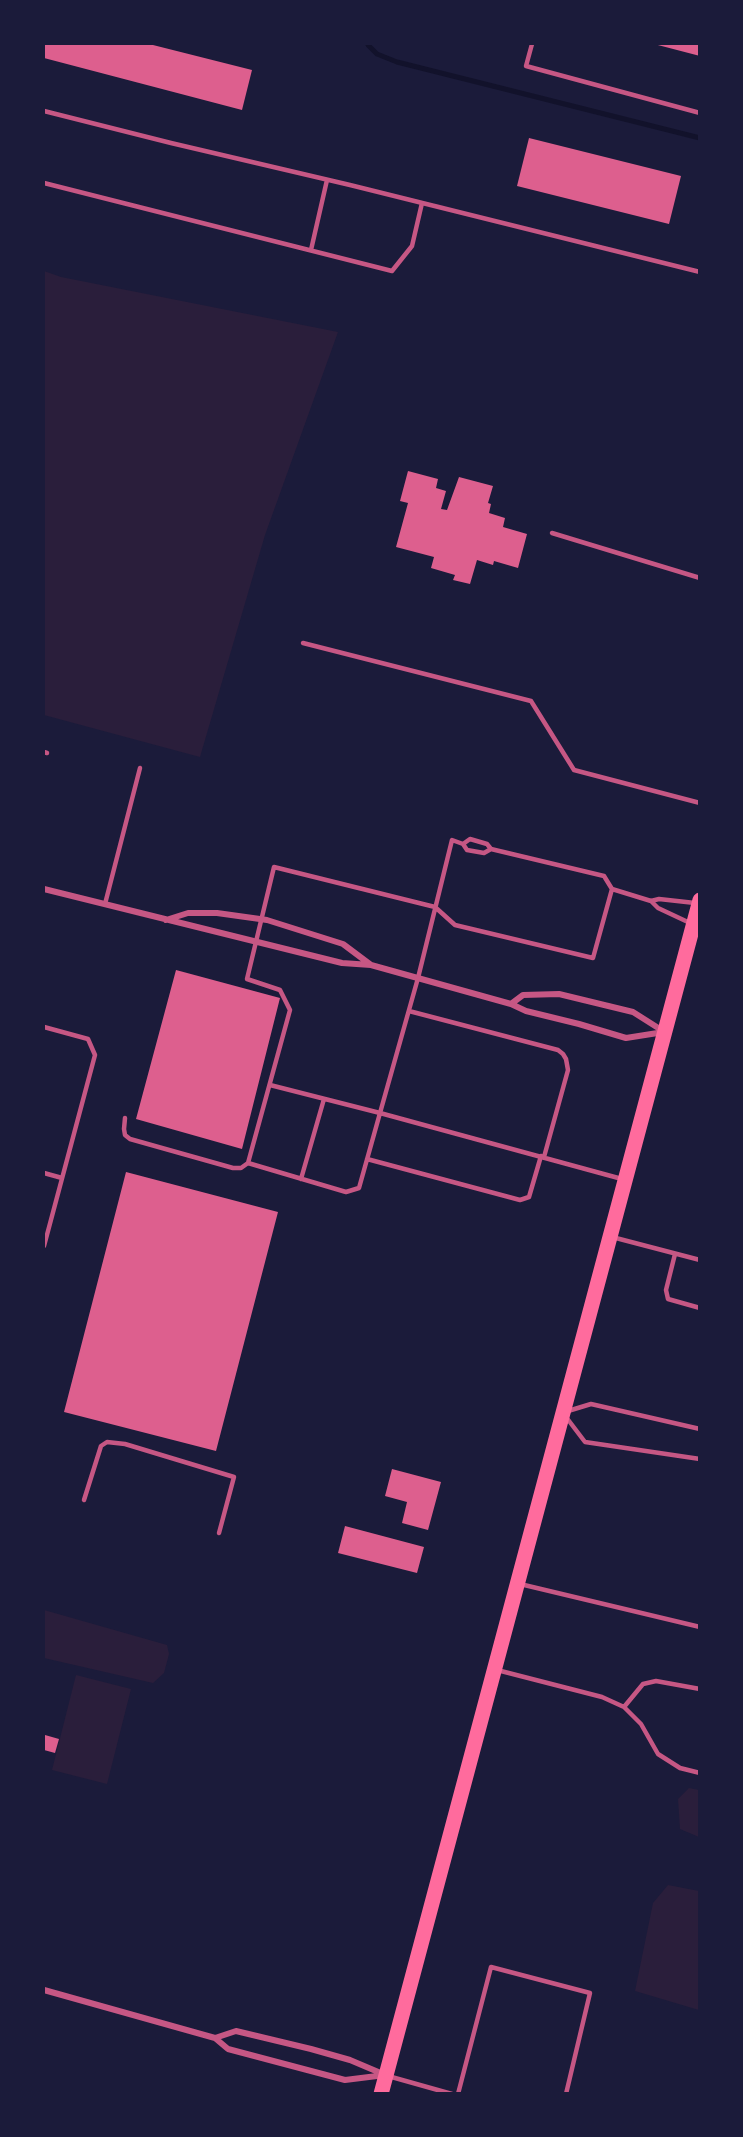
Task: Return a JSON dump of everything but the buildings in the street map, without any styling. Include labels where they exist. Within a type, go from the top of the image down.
[{"type":"main road","points":[[381,2094],[699,901]]},
{"type":"street","points":[[44,889],[342,963],[372,965],[626,1038],[664,1032]]},
{"type":"street","points":[[165,920],[188,913],[217,913],[261,919],[343,944],[372,965]]},
{"type":"street","points":[[511,1004],[523,994],[559,994],[633,1012],[664,1032]]},
{"type":"street","points":[[44,1990],[215,2038],[228,2049],[345,2080],[386,2075]]},
{"type":"street","points":[[215,2038],[236,2031],[330,2054],[386,2075]]},
{"type":"lane","points":[[532,44],[526,66],[699,113]]},
{"type":"lane","points":[[44,111],[422,202],[699,272]]},
{"type":"lane","points":[[311,250],[327,180]]},
{"type":"lane","points":[[44,183],[392,271],[412,246],[422,202]]},
{"type":"lane","points":[[552,533],[699,578]]},
{"type":"lane","points":[[303,642],[531,701],[574,770],[699,802]]},
{"type":"lane","points":[[105,904],[140,768]]},
{"type":"lane","points":[[463,844],[470,839],[487,844],[491,849],[604,876],[612,890],[651,901],[658,908],[693,924]]},
{"type":"lane","points":[[248,1163],[346,1192],[358,1188],[418,978],[452,840],[463,844],[467,850],[484,853],[491,849]]},
{"type":"lane","points":[[125,1118],[125,1135],[130,1139],[233,1168],[242,1168],[248,1163],[290,1010],[280,990],[247,979],[274,867],[435,907],[455,925],[593,958],[612,890]]},
{"type":"lane","points":[[651,901],[659,899],[699,901]]},
{"type":"lane","points":[[367,1159],[520,1200],[529,1197],[568,1070],[567,1059],[558,1050],[409,1011]]},
{"type":"lane","points":[[44,1027],[88,1039],[95,1055],[44,1246]]},
{"type":"lane","points":[[270,1085],[625,1179]]},
{"type":"lane","points":[[301,1179],[324,1099]]},
{"type":"lane","points":[[44,1173],[62,1178]]},
{"type":"lane","points":[[610,1236],[699,1260]]},
{"type":"lane","points":[[675,1254],[666,1290],[668,1299],[699,1308]]},
{"type":"lane","points":[[699,1429],[591,1404],[562,1413],[585,1442],[699,1459]]},
{"type":"lane","points":[[84,1500],[101,1446],[108,1442],[125,1444],[234,1477],[219,1533]]},
{"type":"lane","points":[[517,1583],[699,1627]]},
{"type":"lane","points":[[494,1670],[602,1697],[624,1707],[641,1724],[658,1754],[680,1768],[699,1773]]},
{"type":"lane","points":[[624,1707],[643,1684],[656,1681],[699,1689]]},
{"type":"lane","points":[[458,2094],[491,1967],[590,1993],[566,2094]]},
{"type":"lane","points":[[386,2075],[452,2094]]},
{"type":"shaded area","points":[[44,271],[61,277],[338,332],[265,535],[200,757],[44,715]]},
{"type":"shaded area","points":[[44,1610],[167,1645],[169,1654],[164,1673],[153,1683],[44,1658]]},
{"type":"shaded area","points":[[76,1675],[131,1689],[107,1784],[52,1770]]},
{"type":"shaded area","points":[[689,1788],[699,1790],[699,1837],[680,1829],[678,1799]]},
{"type":"shaded area","points":[[668,1885],[699,1891],[699,2010],[635,1991],[653,1903]]},
{"type":"waterway","points":[[368,45],[377,54],[397,62],[700,138]]}]
